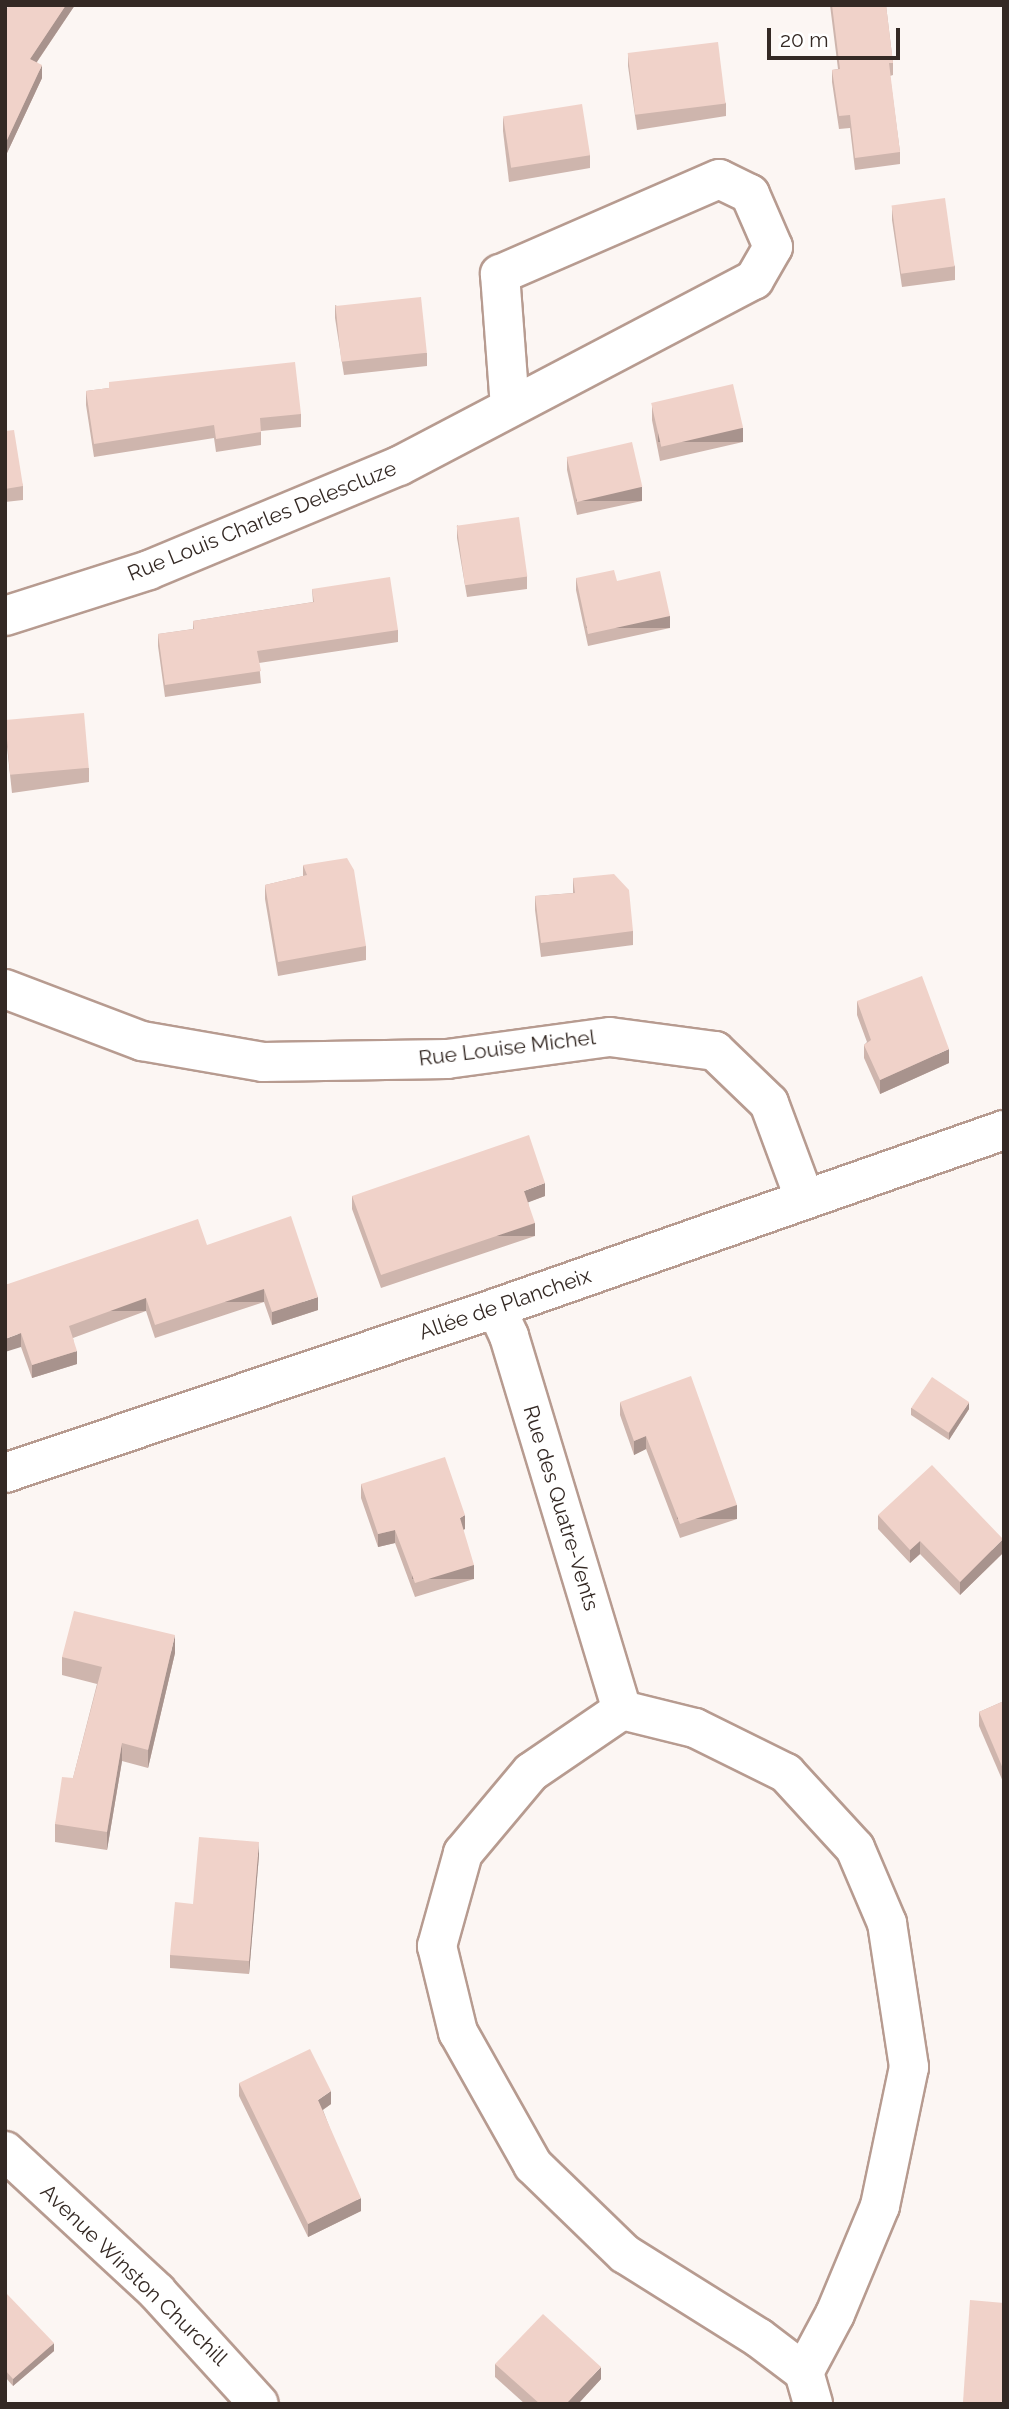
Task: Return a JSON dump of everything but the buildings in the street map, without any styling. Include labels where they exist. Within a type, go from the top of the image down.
[{"type":"street","name":"Rue Louis Charles Delescluze","points":[[5,616],[149,570],[398,466],[754,280],[773,247],[750,194],[719,179],[500,274],[510,407]]},
{"type":"street","name":"Rue Louise Michel","points":[[5,989],[142,1041],[263,1062],[447,1059],[610,1037],[715,1051],[769,1103],[805,1200]]},
{"type":"street","name":"Allée de Plancheix","points":[[5,1473],[496,1308],[1004,1130]]},
{"type":"street","name":"Rue des Quatre-Vents","points":[[496,1308],[509,1336],[622,1710]]},
{"type":"street","points":[[622,1710],[695,1728],[786,1773],[855,1848],[887,1923],[909,2067],[880,2206],[835,2314],[809,2388],[759,2338],[625,2254],[533,2165],[458,2032],[437,1946],[463,1853],[531,1772],[622,1710]]},
{"type":"street","name":"Avenue Winston Churchill","points":[[5,2151],[157,2292],[259,2404]]}]
